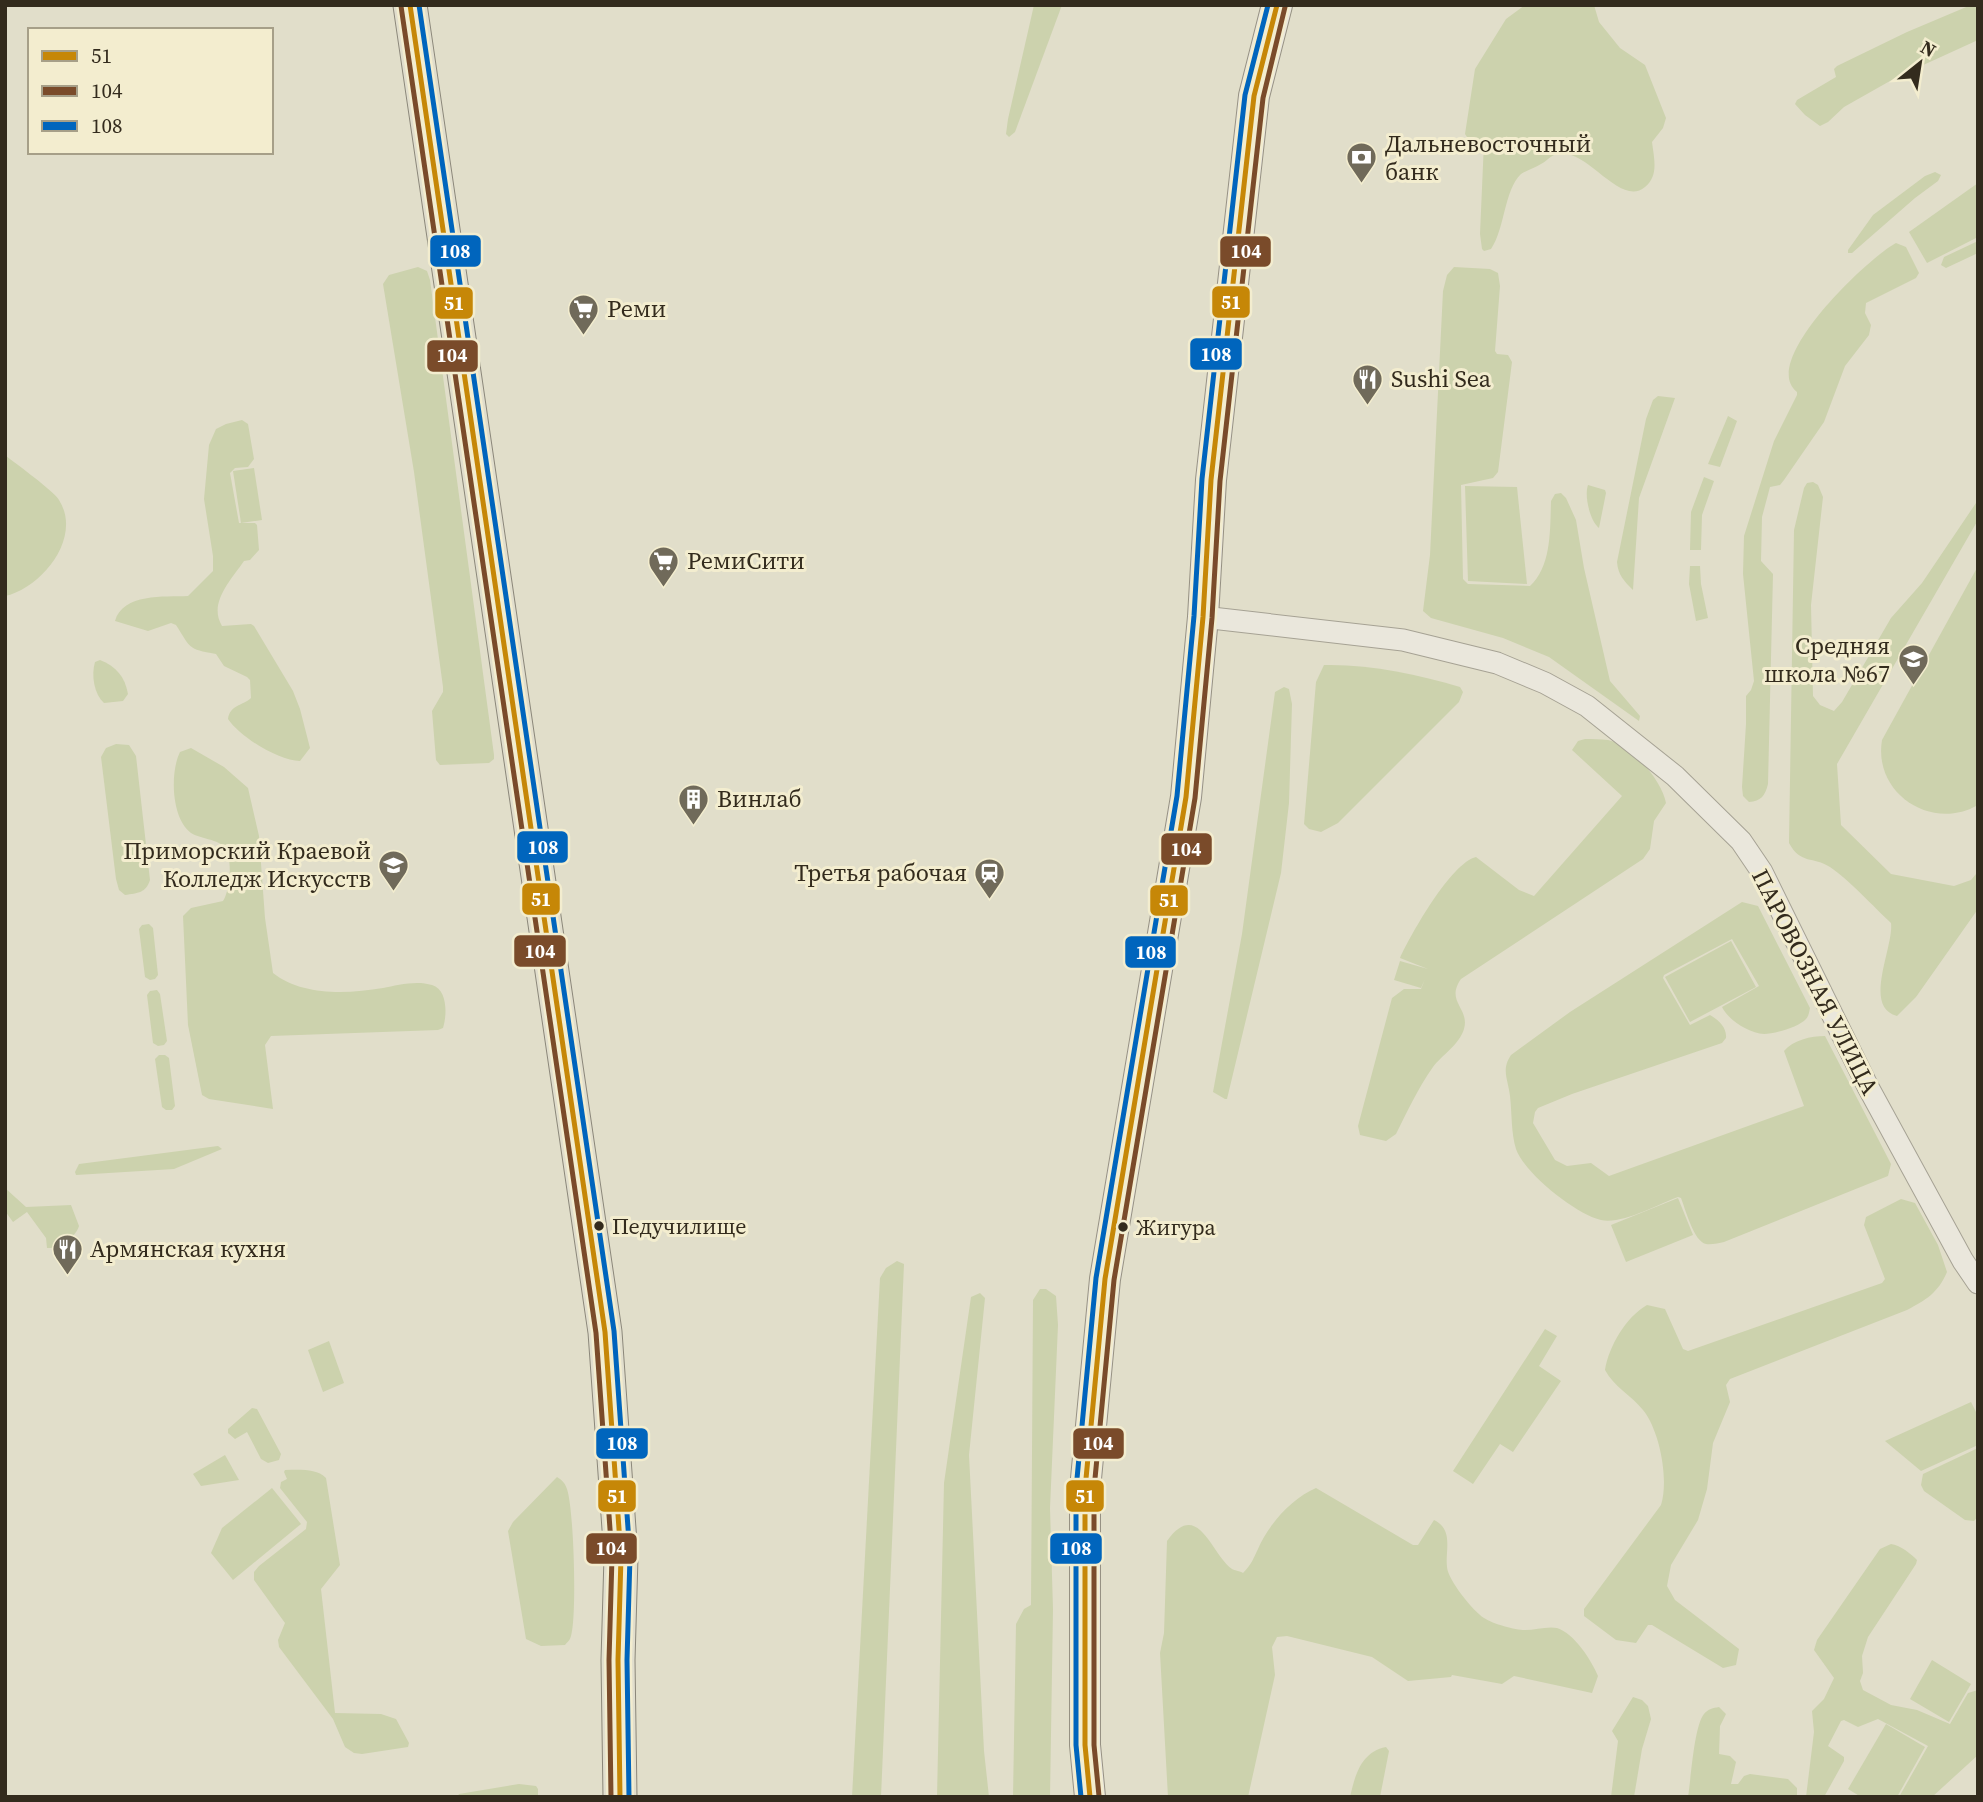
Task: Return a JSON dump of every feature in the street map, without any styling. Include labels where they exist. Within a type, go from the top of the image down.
[{"type":"main road","points":[[410,5],[605,1332],[621,1557],[618,1660],[620,1797]]},
{"type":"main road","points":[[1090,1797],[1085,1745],[1085,1489],[1105,1279],[1186,797],[1203,617],[1211,480],[1254,96],[1277,5]]},
{"type":"street","name":"ПАРОВОЗНАЯ УЛИЦА","points":[[1203,617],[1403,639],[1497,663],[1545,683],[1587,706],[1675,776],[1741,841],[1762,872],[1881,1112],[1963,1261],[1978,1283]]},
{"type":"green space","points":[[1034,5],[1062,5],[1015,132],[1009,137],[1006,134],[1008,119]]},
{"type":"green space","points":[[1525,5],[1594,5],[1599,22],[1620,48],[1645,65],[1666,118],[1663,128],[1652,142],[1654,172],[1645,187],[1635,191],[1624,189],[1577,158],[1565,154],[1554,155],[1521,174],[1515,181],[1496,241],[1491,249],[1484,251],[1480,234],[1484,142],[1465,134],[1475,69],[1506,19]]},
{"type":"green space","points":[[1971,5],[1978,5],[1978,40],[1897,77],[1844,107],[1820,126],[1795,104],[1797,100],[1836,77],[1834,69],[1837,66]]},
{"type":"green space","points":[[1935,172],[1941,175],[1938,181],[1852,253],[1848,253],[1873,215],[1925,176]]},
{"type":"green space","points":[[1978,183],[1978,237],[1927,263],[1909,232]]},
{"type":"green space","points":[[1978,241],[1978,253],[1946,268],[1941,265],[1944,257]]},
{"type":"green space","points":[[1896,243],[1906,247],[1919,273],[1916,278],[1866,303],[1865,313],[1871,325],[1869,335],[1845,366],[1824,422],[1780,485],[1770,487],[1762,517],[1761,561],[1773,574],[1768,784],[1762,797],[1749,802],[1743,796],[1742,787],[1746,696],[1754,681],[1743,574],[1744,536],[1774,441],[1797,395],[1789,378],[1792,358],[1821,312],[1863,268]]},
{"type":"green space","points":[[418,267],[427,271],[430,280],[494,755],[494,759],[489,763],[440,765],[436,760],[432,711],[443,687],[414,472],[383,284],[389,275]]},
{"type":"green space","points":[[1454,267],[1490,269],[1498,273],[1500,286],[1495,351],[1497,354],[1508,355],[1512,362],[1498,472],[1493,478],[1461,485],[1463,579],[1468,584],[1530,586],[1537,578],[1546,557],[1551,501],[1555,494],[1561,493],[1576,520],[1610,681],[1640,716],[1639,721],[1549,657],[1503,638],[1431,618],[1423,611],[1430,555],[1443,291],[1447,275]]},
{"type":"green space","points":[[1658,396],[1675,398],[1639,498],[1633,590],[1622,578],[1617,562],[1646,419],[1653,400]]},
{"type":"green space","points":[[1728,416],[1737,421],[1720,467],[1708,464]]},
{"type":"green space","points":[[242,420],[248,424],[254,459],[248,467],[235,468],[230,473],[239,523],[257,525],[259,550],[250,560],[244,561],[223,592],[219,600],[218,617],[222,626],[254,626],[293,691],[310,748],[300,761],[282,757],[261,747],[241,733],[228,719],[234,708],[251,698],[250,680],[247,677],[224,666],[216,654],[191,646],[176,625],[171,623],[148,631],[115,621],[126,605],[135,601],[188,596],[213,571],[204,499],[209,445],[216,429]]},
{"type":"green space","points":[[5,455],[56,496],[65,515],[66,530],[62,545],[44,572],[19,591],[5,596]]},
{"type":"green space","points":[[254,468],[262,520],[241,523],[233,471]]},
{"type":"green space","points":[[1704,477],[1714,481],[1702,515],[1701,550],[1690,550],[1691,512]]},
{"type":"green space","points":[[1807,483],[1818,485],[1823,497],[1811,605],[1813,696],[1820,705],[1834,711],[1842,702],[1891,618],[1922,583],[1978,500],[1978,520],[1837,764],[1841,825],[1891,874],[1954,886],[1971,880],[1978,865],[1978,909],[1916,997],[1897,1016],[1887,1010],[1882,1001],[1881,989],[1891,923],[1837,872],[1798,854],[1789,843],[1794,530],[1804,488]]},
{"type":"green space","points":[[1588,485],[1605,490],[1606,493],[1599,528],[1589,508]]},
{"type":"green space","points":[[1465,486],[1517,487],[1527,584],[1468,581]]},
{"type":"green space","points":[[1690,566],[1700,566],[1708,618],[1696,621],[1689,584]]},
{"type":"green space","points":[[1978,566],[1978,805],[1960,812],[1942,814],[1909,802],[1896,791],[1887,776],[1882,759],[1882,740]]},
{"type":"green space","points":[[100,660],[111,665],[125,682],[128,694],[123,701],[104,703],[98,695],[93,673],[95,662]]},
{"type":"green space","points":[[1324,665],[1359,666],[1410,674],[1460,687],[1463,692],[1459,702],[1338,823],[1321,832],[1309,829],[1304,824],[1316,682]]},
{"type":"green space","points":[[1284,687],[1289,689],[1292,704],[1289,803],[1281,873],[1225,1099],[1213,1092],[1242,934],[1275,692]]},
{"type":"green space","points":[[1585,739],[1617,743],[1644,765],[1658,784],[1666,803],[1654,821],[1650,849],[1643,859],[1461,979],[1456,999],[1465,1022],[1458,1040],[1428,1075],[1396,1134],[1386,1141],[1360,1135],[1358,1126],[1392,998],[1404,989],[1421,989],[1425,979],[1421,988],[1394,980],[1400,961],[1428,969],[1400,958],[1422,917],[1444,885],[1466,862],[1476,857],[1519,890],[1534,896],[1622,796],[1572,750],[1578,741]]},
{"type":"green space","points":[[116,744],[129,745],[136,756],[150,880],[144,890],[125,895],[119,890],[116,879],[101,757],[106,748]]},
{"type":"green space","points":[[191,748],[224,767],[248,788],[259,836],[265,918],[273,973],[297,986],[325,991],[369,990],[414,983],[432,985],[444,997],[443,1028],[271,1036],[265,1045],[273,1109],[209,1099],[202,1095],[188,1025],[183,916],[191,908],[223,901],[230,867],[222,845],[191,833],[179,817],[174,794],[175,771],[180,752]]},
{"type":"green space","points":[[1742,902],[1758,906],[1810,1008],[1806,1019],[1786,1030],[1764,1034],[1746,1028],[1729,1017],[1722,1007],[1759,986],[1732,939],[1664,975],[1663,978],[1690,1025],[1710,1015],[1719,1022],[1726,1034],[1722,1043],[1538,1108],[1533,1123],[1555,1160],[1567,1166],[1591,1163],[1609,1176],[1804,1106],[1784,1051],[1803,1039],[1825,1036],[1891,1164],[1888,1176],[1715,1244],[1706,1244],[1698,1237],[1690,1224],[1681,1198],[1678,1197],[1619,1220],[1601,1220],[1578,1210],[1540,1181],[1516,1149],[1506,1075],[1508,1060],[1511,1055],[1570,1012]]},
{"type":"green space","points":[[149,924],[153,928],[158,975],[150,980],[145,977],[139,929],[142,925]]},
{"type":"green space","points":[[1731,941],[1756,987],[1690,1022],[1665,977]]},
{"type":"green space","points":[[157,990],[160,994],[167,1041],[158,1046],[153,1043],[147,995],[150,991]]},
{"type":"green space","points":[[159,1055],[169,1058],[175,1106],[172,1110],[162,1107],[155,1059]]},
{"type":"green space","points":[[218,1146],[222,1149],[174,1169],[76,1175],[75,1172],[79,1164]]},
{"type":"green space","points":[[5,1188],[26,1207],[71,1205],[79,1226],[77,1230],[61,1244],[47,1248],[46,1238],[27,1212],[13,1222],[5,1211]]},
{"type":"green space","points":[[1678,1198],[1693,1235],[1626,1262],[1611,1225]]},
{"type":"green space","points":[[1901,1199],[1915,1203],[1938,1245],[1947,1272],[1935,1291],[1907,1310],[1730,1379],[1726,1385],[1730,1402],[1713,1443],[1707,1489],[1698,1520],[1671,1565],[1667,1586],[1675,1600],[1739,1649],[1736,1665],[1723,1668],[1652,1625],[1648,1625],[1636,1643],[1616,1640],[1584,1616],[1584,1609],[1661,1505],[1664,1483],[1658,1443],[1649,1419],[1605,1370],[1610,1351],[1620,1333],[1632,1317],[1647,1305],[1665,1309],[1683,1349],[1688,1351],[1882,1283],[1885,1279],[1864,1225],[1866,1217]]},
{"type":"green space","points":[[897,1261],[904,1264],[881,1797],[852,1797],[880,1278],[886,1268]]},
{"type":"green space","points":[[1040,1289],[1046,1289],[1056,1296],[1058,1325],[1050,1508],[1053,1609],[1050,1797],[1013,1797],[1016,1624],[1024,1609],[1031,1605],[1033,1300]]},
{"type":"green space","points":[[980,1293],[985,1298],[969,1455],[984,1751],[989,1797],[937,1797],[944,1483],[971,1297]]},
{"type":"green space","points":[[1545,1329],[1557,1336],[1539,1366],[1561,1381],[1513,1452],[1500,1444],[1473,1484],[1453,1471]]},
{"type":"green space","points":[[329,1341],[344,1383],[323,1392],[308,1350]]},
{"type":"green space","points":[[1971,1402],[1978,1416],[1978,1445],[1921,1471],[1885,1441]]},
{"type":"green space","points":[[252,1408],[257,1409],[281,1454],[279,1460],[268,1463],[261,1459],[247,1432],[235,1439],[228,1433],[228,1429]]},
{"type":"green space","points":[[1978,1448],[1978,1516],[1974,1521],[1965,1520],[1924,1491],[1921,1485],[1923,1474]]},
{"type":"green space","points":[[225,1455],[239,1480],[201,1486],[193,1474]]},
{"type":"green space","points":[[285,1470],[312,1471],[326,1478],[340,1565],[321,1589],[335,1713],[381,1714],[396,1719],[409,1743],[408,1747],[362,1754],[354,1753],[345,1747],[333,1719],[279,1647],[278,1640],[285,1623],[254,1580],[254,1572],[306,1529],[307,1522],[280,1488],[281,1482],[287,1479]]},
{"type":"green space","points":[[557,1477],[567,1489],[571,1518],[573,1625],[565,1645],[541,1646],[526,1639],[508,1531],[513,1522]]},
{"type":"green space","points":[[272,1488],[301,1524],[233,1580],[211,1553],[222,1528]]},
{"type":"green space","points":[[1316,1488],[1413,1545],[1418,1545],[1434,1520],[1440,1524],[1447,1541],[1448,1573],[1474,1609],[1488,1620],[1510,1628],[1557,1628],[1563,1631],[1582,1648],[1598,1676],[1592,1693],[1514,1676],[1502,1684],[1452,1675],[1408,1681],[1372,1657],[1287,1636],[1277,1637],[1272,1647],[1275,1675],[1248,1797],[1168,1797],[1160,1653],[1164,1633],[1167,1541],[1178,1529],[1187,1525],[1196,1527],[1224,1562],[1243,1573],[1282,1513],[1298,1498]]},
{"type":"green space","points":[[1891,1544],[1905,1550],[1917,1560],[1868,1637],[1862,1656],[1863,1673],[1860,1681],[1863,1690],[1891,1705],[1917,1710],[1950,1724],[1968,1693],[1978,1690],[1978,1755],[1932,1797],[1899,1797],[1928,1746],[1878,1719],[1858,1727],[1844,1720],[1828,1746],[1844,1757],[1844,1761],[1824,1797],[1806,1797],[1814,1732],[1812,1711],[1824,1699],[1834,1678],[1814,1650],[1817,1640],[1880,1549]]},
{"type":"green space","points":[[1932,1660],[1971,1684],[1949,1722],[1910,1699]]},
{"type":"green space","points":[[1633,1697],[1648,1706],[1651,1719],[1642,1749],[1634,1797],[1611,1797],[1618,1741],[1612,1731]]},
{"type":"green space","points":[[1719,1707],[1726,1714],[1720,1726],[1719,1754],[1730,1756],[1736,1762],[1731,1784],[1738,1784],[1744,1776],[1750,1774],[1788,1779],[1797,1788],[1797,1797],[1688,1797],[1695,1741],[1701,1720],[1707,1711]]},
{"type":"green space","points":[[1886,1724],[1925,1747],[1897,1797],[1861,1797],[1848,1789]]},
{"type":"green space","points":[[1386,1747],[1389,1751],[1380,1797],[1350,1797],[1357,1773],[1365,1759]]},
{"type":"green space","points":[[519,1784],[536,1786],[538,1797],[457,1797],[459,1794]]},
{"type":"transit line","name":"51","points":[[410,5],[605,1332],[621,1557],[618,1660],[620,1797]]},
{"type":"transit line","name":"108","points":[[419,5],[614,1331],[630,1556],[627,1660],[629,1797]]},
{"type":"transit line","name":"108","points":[[1081,1797],[1076,1745],[1076,1489],[1096,1278],[1177,796],[1194,616],[1202,479],[1245,95],[1268,5]]},
{"type":"transit line","name":"51","points":[[1090,1797],[1085,1745],[1085,1489],[1105,1279],[1186,797],[1203,617],[1211,480],[1254,96],[1277,5]]},
{"type":"transit line","name":"104","points":[[401,6],[596,1333],[612,1557],[609,1660],[611,1797]]},
{"type":"transit line","name":"104","points":[[1099,1796],[1094,1745],[1094,1489],[1114,1280],[1195,798],[1212,618],[1220,481],[1263,98],[1285,7]]},
{"type":"place","name":"Дальневосточный банк","points":[[1362,185]]},
{"type":"place","name":"Реми","points":[[584,336]]},
{"type":"place","name":"Sushi Sea","points":[[1368,406]]},
{"type":"place","name":"РемиСити","points":[[664,588]]},
{"type":"place","name":"Средняя школа №67","points":[[1913,687]]},
{"type":"place","name":"Винлаб","points":[[694,826]]},
{"type":"place","name":"Приморский Краевой Колледж Искусств","points":[[394,892]]},
{"type":"place","name":"Третья рабочая","points":[[990,900]]},
{"type":"place","name":"Педучилище","points":[[599,1226]]},
{"type":"place","name":"Жигура","points":[[1123,1227]]},
{"type":"place","name":"Армянская кухня","points":[[67,1276]]}]
